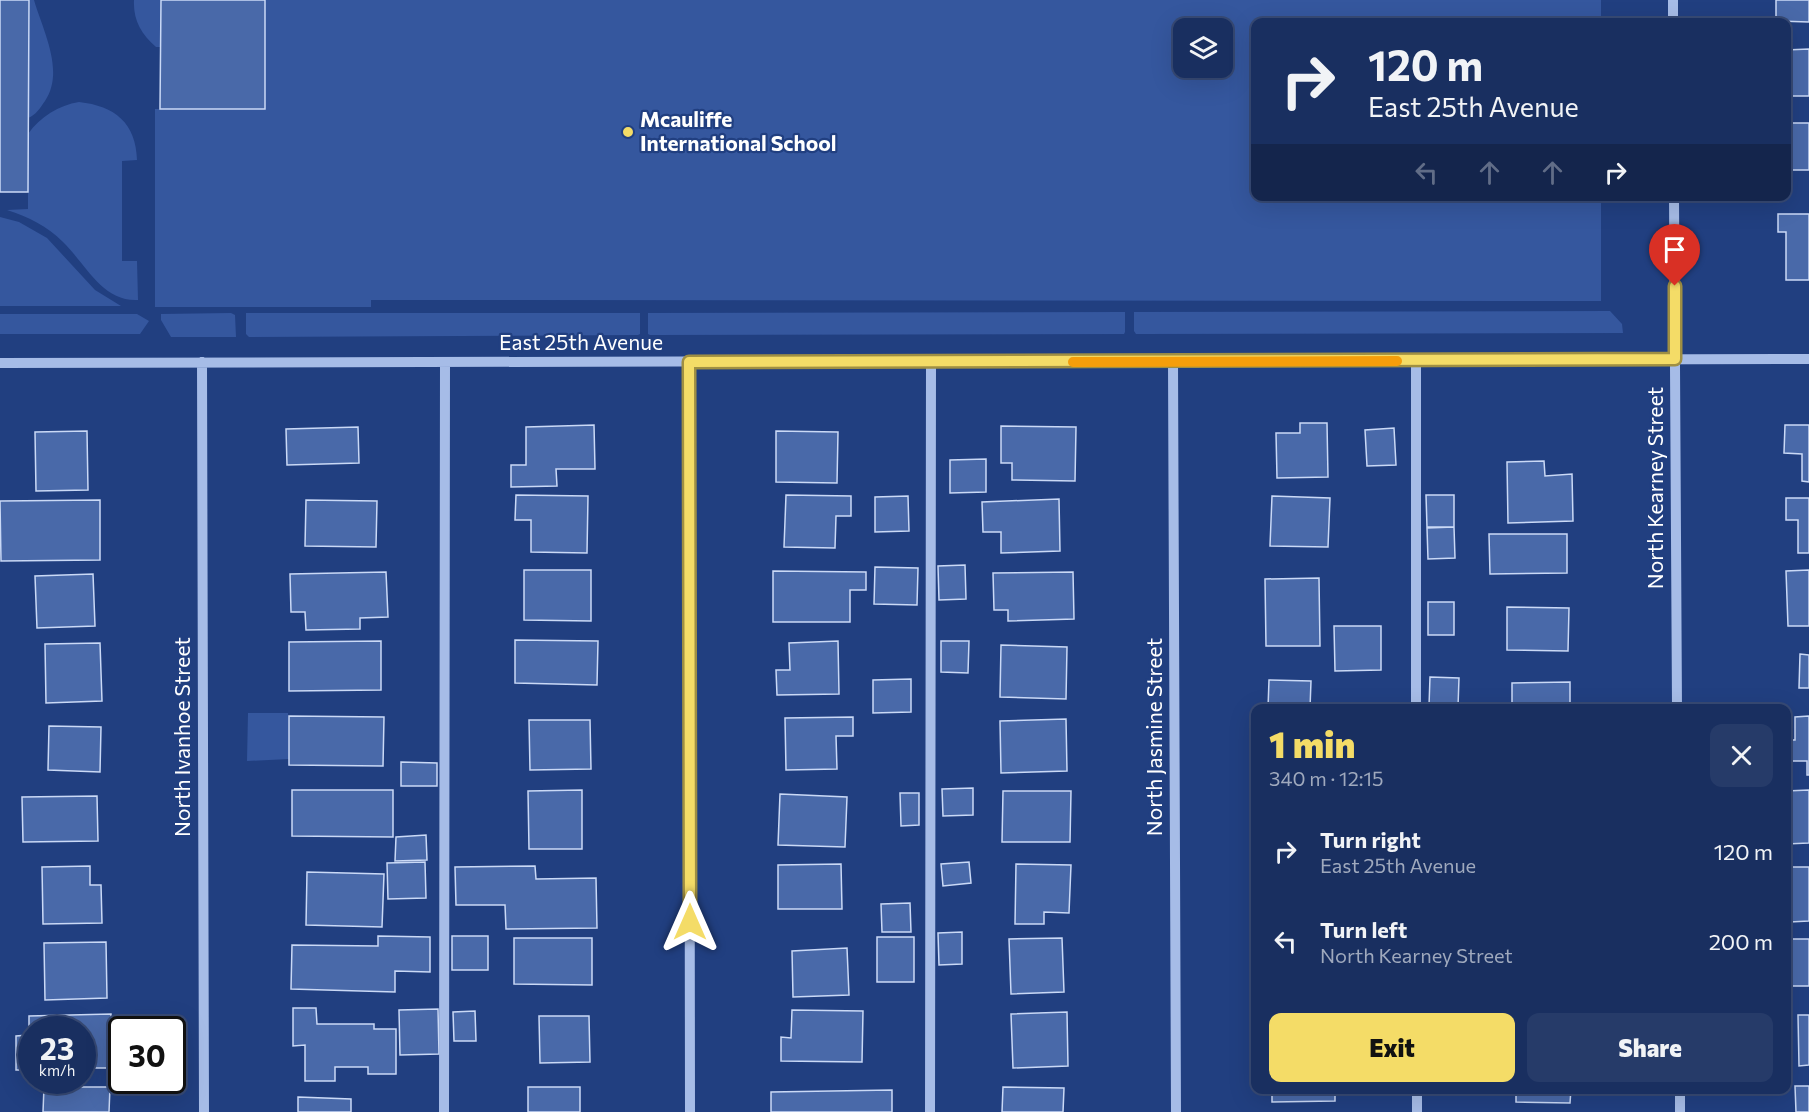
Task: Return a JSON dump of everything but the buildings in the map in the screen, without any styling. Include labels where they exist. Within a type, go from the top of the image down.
[{"type":"street","points":[[1673,0],[1673,18]]},
{"type":"street","name":"North Kearney Street","points":[[1674,201],[1677,704]]},
{"type":"street","name":"East 25th Avenue","points":[[0,363],[1809,359]]},
{"type":"street","points":[[1416,361],[1416,704]]},
{"type":"street","name":"North Ivanhoe Street","points":[[202,362],[204,1112]]},
{"type":"street","points":[[444,1112],[445,362]]},
{"type":"street","points":[[689,362],[690,1112]]},
{"type":"street","points":[[930,1112],[931,362]]},
{"type":"street","name":"North Jasmine Street","points":[[1173,362],[1176,1112]]},
{"type":"street","points":[[1417,1094],[1417,1112]]},
{"type":"street","points":[[1680,1094],[1680,1112]]},
{"type":"shaded area","points":[[29,0],[34,0],[47,38],[53,64],[53,77],[51,89],[45,101],[36,113],[28,118]]},
{"type":"shaded area","points":[[134,0],[161,0],[161,47],[156,47],[142,32],[135,14]]},
{"type":"shaded area","name":"Mcauliffe International School","points":[[265,0],[1601,0],[1601,18],[1251,18],[1251,201],[1601,201],[1601,301],[371,300],[371,307],[155,307],[155,109],[265,109]]},
{"type":"shaded area","points":[[79,102],[113,112],[128,126],[133,136],[137,160],[122,161],[122,261],[137,261],[138,300],[114,295],[95,280],[51,231],[7,210],[28,209],[28,134],[38,122],[51,113]]},
{"type":"shaded area","points":[[0,217],[19,222],[47,238],[95,290],[121,306],[0,306]]},
{"type":"shaded area","points":[[1610,311],[1622,324],[1623,333],[1136,334],[1134,331],[1134,312]]},
{"type":"shaded area","points":[[1125,312],[1124,334],[648,334],[648,313]]},
{"type":"shaded area","points":[[231,313],[235,315],[236,337],[171,337],[161,320],[161,314]]},
{"type":"shaded area","points":[[246,313],[640,313],[640,334],[249,337],[246,334]]},
{"type":"shaded area","points":[[0,314],[137,314],[149,321],[140,334],[0,334]]},
{"type":"shaded area","points":[[248,713],[288,713],[289,759],[247,761]]},
{"type":"slow traffic","points":[[1073,362],[1397,361]]},
{"type":"place","name":"Mcauliffe International School","points":[[628,132]]},
{"type":"route","points":[[690,922],[689,362],[1675,359],[1675,286]]}]
